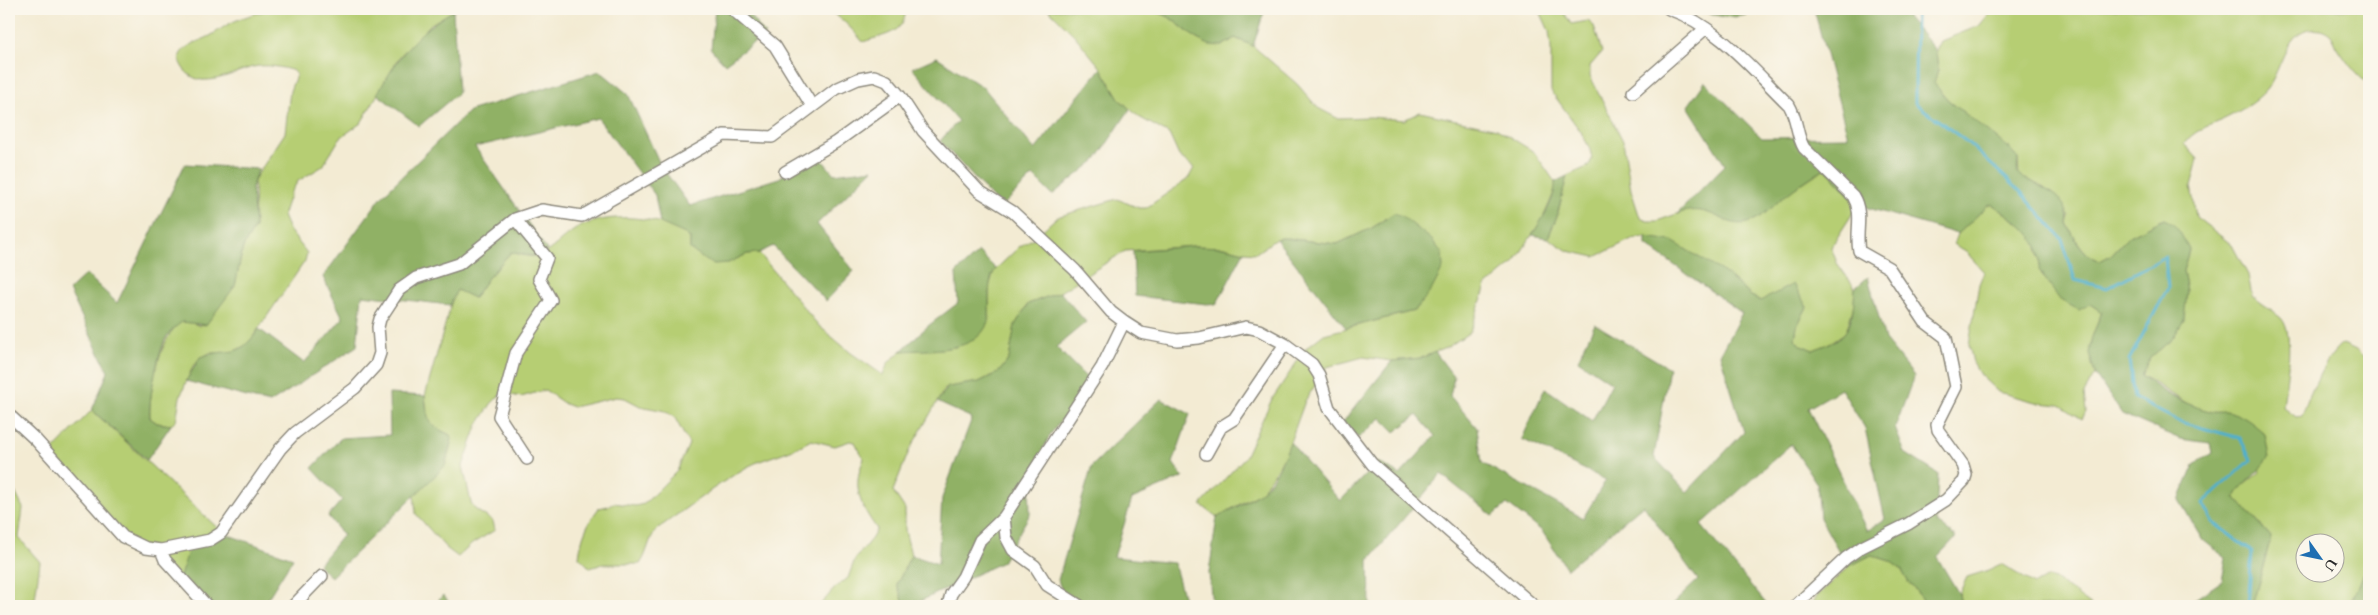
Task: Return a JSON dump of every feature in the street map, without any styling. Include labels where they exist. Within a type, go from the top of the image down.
[{"type":"street","points":[[732,9],[775,46],[812,106]]},
{"type":"street","points":[[1669,9],[1687,15],[1727,44],[1789,105],[1796,117],[1800,141],[1804,148],[1858,204],[1860,213],[1857,241],[1859,251],[1889,268],[1924,322],[1946,338],[1954,368],[1956,388],[1937,425],[1938,430],[1963,465],[1966,475],[1964,481],[1946,500],[1908,524],[1862,547],[1846,558],[1795,606]]},
{"type":"street","points":[[1633,92],[1706,28]]},
{"type":"street","points":[[9,415],[36,440],[123,537],[146,548],[161,550],[210,540],[221,532],[280,449],[295,433],[355,388],[376,365],[380,353],[378,327],[380,319],[398,290],[416,278],[459,264],[514,219],[542,210],[582,216],[724,136],[772,137],[812,106],[851,82],[874,76],[887,81],[900,96],[923,131],[979,191],[1013,212],[1075,270],[1111,312],[1142,334],[1177,340],[1199,338],[1246,327],[1259,330],[1285,344],[1312,364],[1319,374],[1329,408],[1372,464],[1528,604]]},
{"type":"street","points":[[785,172],[836,142],[900,96]]},
{"type":"street","points":[[514,219],[547,258],[539,279],[551,300],[516,353],[499,416],[527,459]]},
{"type":"street","points":[[948,606],[951,594],[963,577],[980,540],[1004,517],[1102,367],[1124,322]]},
{"type":"street","points":[[1206,454],[1221,427],[1234,419],[1285,344]]},
{"type":"street","points":[[1004,517],[1006,537],[1013,550],[1035,566],[1047,585],[1080,606]]},
{"type":"street","points":[[161,550],[165,560],[207,606]]},
{"type":"street","points":[[293,606],[322,576]]},
{"type":"green space","points":[[269,9],[456,9],[431,24],[400,56],[361,123],[340,138],[323,166],[298,181],[291,192],[283,216],[289,230],[307,253],[305,261],[248,344],[231,353],[209,353],[193,366],[180,397],[176,421],[171,425],[157,423],[150,418],[151,396],[157,366],[167,338],[174,328],[182,322],[191,322],[200,326],[235,286],[243,247],[255,227],[254,180],[285,133],[290,91],[296,75],[294,71],[274,66],[263,66],[253,67],[221,78],[202,80],[194,77],[183,68],[180,56],[187,47],[224,27],[244,17]]},
{"type":"green space","points":[[715,9],[744,9],[765,34],[725,64],[711,49]]},
{"type":"green space","points":[[824,9],[906,9],[902,24],[897,29],[886,35],[863,42],[841,19]]},
{"type":"green space","points":[[1048,9],[1151,9],[1169,17],[1197,39],[1222,46],[1235,38],[1253,46],[1297,84],[1318,108],[1337,118],[1371,117],[1404,120],[1420,112],[1497,129],[1534,152],[1555,182],[1556,188],[1543,218],[1514,263],[1486,286],[1470,332],[1448,347],[1421,358],[1392,361],[1363,357],[1327,367],[1305,401],[1285,456],[1264,488],[1258,494],[1217,517],[1201,505],[1245,457],[1272,399],[1307,347],[1324,334],[1414,311],[1394,213],[1372,228],[1337,244],[1283,238],[1276,239],[1256,253],[1224,247],[1194,246],[1125,251],[1060,292],[1028,304],[1015,325],[1009,359],[999,372],[979,382],[949,387],[944,390],[909,451],[893,491],[905,509],[905,530],[911,555],[897,584],[905,606],[819,606],[835,588],[848,578],[855,559],[877,529],[866,512],[859,496],[858,478],[864,459],[855,442],[850,441],[835,446],[811,440],[747,467],[657,529],[640,564],[603,564],[590,568],[579,557],[580,550],[588,525],[599,508],[614,503],[635,506],[644,504],[677,471],[689,444],[675,418],[665,411],[640,406],[625,398],[616,397],[573,407],[565,404],[545,390],[521,397],[502,393],[491,404],[477,426],[463,466],[471,503],[476,510],[493,521],[495,530],[472,544],[458,557],[446,548],[416,514],[414,494],[445,466],[452,439],[450,435],[432,426],[428,420],[425,396],[454,293],[457,290],[474,298],[487,279],[511,252],[538,256],[548,251],[576,229],[588,223],[618,218],[634,218],[666,224],[679,230],[690,238],[690,249],[728,263],[747,254],[759,253],[818,325],[851,353],[883,375],[888,363],[901,351],[955,347],[978,336],[989,320],[989,287],[994,271],[1019,247],[1035,237],[1057,217],[1117,199],[1139,208],[1146,208],[1188,179],[1194,168],[1179,156],[1169,134],[1139,117],[1120,100],[1101,68],[1075,36]]},
{"type":"green space","points":[[1151,9],[1265,9],[1253,46],[1235,38],[1222,46],[1209,45],[1197,39],[1169,17]]},
{"type":"green space","points":[[1539,9],[1562,9],[1571,24],[1588,21],[1594,26],[1602,52],[1590,66],[1590,76],[1623,141],[1631,190],[1640,218],[1647,221],[1657,221],[1688,210],[1701,209],[1731,222],[1758,218],[1789,192],[1825,168],[1858,205],[1831,247],[1837,263],[1855,288],[1854,305],[1846,332],[1827,345],[1813,350],[1801,345],[1795,339],[1797,326],[1807,307],[1762,301],[1751,296],[1725,273],[1646,237],[1632,239],[1595,257],[1568,251],[1548,238],[1557,216],[1567,176],[1589,166],[1592,159],[1590,149],[1581,132],[1551,91],[1549,31]]},
{"type":"green space","points":[[1698,9],[1761,9],[1754,13],[1730,17],[1713,15]]},
{"type":"green space","points":[[1814,9],[1900,9],[1936,51],[1938,70],[1934,83],[1948,100],[2010,149],[2018,159],[2020,175],[2058,198],[2066,210],[2068,216],[2067,224],[2076,241],[2094,259],[2100,261],[2111,255],[2128,237],[2164,219],[2173,224],[2180,232],[2189,250],[2183,271],[2187,291],[2184,320],[2173,338],[2150,358],[2141,375],[2155,386],[2180,400],[2208,411],[2225,411],[2236,414],[2252,423],[2265,434],[2269,458],[2235,497],[2271,537],[2253,603],[2260,606],[2194,606],[2195,599],[2222,581],[2226,558],[2203,540],[2179,500],[2194,465],[2212,453],[2210,443],[2180,439],[2122,414],[2095,374],[2089,353],[2092,337],[2102,312],[2090,304],[2079,310],[2060,300],[2039,270],[2037,247],[2033,238],[2019,224],[1992,204],[1988,205],[1958,234],[1858,205],[1825,168],[1794,189],[1764,214],[1747,223],[1738,224],[1699,211],[1677,214],[1725,165],[1688,106],[1705,82],[1762,138],[1848,137]]},
{"type":"green space","points":[[1993,9],[2369,9],[2369,85],[2348,63],[2330,34],[2321,29],[2309,29],[2300,33],[2292,40],[2272,81],[2262,94],[2240,111],[2196,132],[2184,144],[2198,159],[2191,186],[2196,217],[2232,245],[2248,275],[2252,296],[2281,318],[2285,326],[2289,348],[2283,407],[2296,417],[2302,416],[2324,366],[2343,344],[2356,350],[2369,363],[2369,559],[2358,588],[2347,606],[2260,606],[2253,603],[2271,537],[2235,497],[2240,488],[2260,472],[2227,412],[2207,411],[2188,404],[2141,375],[2150,358],[2173,338],[2187,291],[2183,271],[2189,250],[2164,219],[2128,237],[2111,255],[2100,261],[2084,251],[2067,224],[2069,216],[2043,187],[2019,176],[2018,159],[1948,100],[1933,83],[1938,70],[1936,51],[1941,41],[1979,26]]},
{"type":"green space","points":[[453,11],[458,93],[419,126],[377,94],[400,57],[418,37],[439,19]]},
{"type":"green space","points":[[937,57],[984,88],[1035,150],[1101,68],[1120,100],[1130,109],[1096,160],[1052,195],[1033,176],[1001,207],[940,141],[958,121],[912,68]]},
{"type":"green space","points":[[600,71],[628,94],[661,166],[690,206],[779,178],[817,154],[834,174],[873,169],[817,224],[854,271],[826,301],[773,246],[759,253],[747,254],[728,263],[714,264],[706,261],[690,249],[690,238],[660,223],[655,195],[598,118],[475,147],[547,250],[538,255],[511,252],[487,279],[474,298],[457,290],[450,305],[362,295],[357,346],[270,403],[186,381],[200,357],[238,349],[244,346],[259,329],[304,363],[343,318],[323,277],[382,196],[469,111]]},
{"type":"green space","points":[[185,164],[259,169],[252,189],[255,227],[243,247],[235,286],[206,325],[182,322],[165,339],[161,349],[150,401],[150,418],[157,423],[171,425],[147,460],[92,410],[108,372],[69,290],[86,274],[117,303]]},
{"type":"green space","points":[[1567,176],[1557,216],[1548,238],[1532,235],[1551,203],[1555,182]]},
{"type":"green space","points":[[1992,204],[2023,226],[2035,238],[2040,262],[2102,312],[2091,343],[2090,349],[2095,374],[2084,393],[2086,412],[2082,419],[2060,405],[2039,403],[1998,392],[1980,375],[1973,363],[1969,345],[1979,284],[1984,272],[1967,253],[1954,244],[1958,234],[1988,205]]},
{"type":"green space","points":[[1394,213],[1402,216],[1432,240],[1442,253],[1443,268],[1431,291],[1414,311],[1346,328],[1276,239],[1283,238],[1337,244],[1372,228]]},
{"type":"green space","points":[[1646,237],[1672,241],[1725,273],[1751,296],[1761,301],[1793,284],[1807,307],[1797,326],[1795,339],[1801,345],[1813,350],[1835,341],[1845,332],[1848,328],[1854,305],[1855,288],[1868,277],[1885,340],[1914,376],[1895,428],[1905,453],[1938,474],[1936,522],[1956,537],[1937,557],[1959,594],[1961,606],[1925,606],[1922,598],[1909,583],[1901,569],[1890,561],[1871,555],[1848,567],[1820,518],[1817,484],[1791,444],[1701,525],[1768,606],[1671,606],[1698,580],[1643,505],[1567,569],[1542,531],[1507,504],[1493,516],[1441,474],[1369,560],[1370,606],[1212,606],[1209,573],[1217,517],[1258,494],[1268,484],[1285,456],[1290,442],[1340,501],[1378,462],[1400,475],[1435,436],[1417,415],[1395,432],[1381,418],[1358,438],[1343,422],[1392,361],[1421,358],[1435,352],[1454,377],[1450,396],[1477,428],[1482,463],[1583,518],[1606,480],[1522,439],[1545,388],[1592,421],[1612,383],[1578,360],[1595,324],[1669,368],[1654,457],[1687,492],[1744,432],[1720,354],[1742,313],[1646,245]],"holes":[[[1841,389],[1865,428],[1885,519],[1867,531],[1808,408]]]},
{"type":"green space","points":[[1194,246],[1224,247],[1244,252],[1216,305],[1135,296],[1133,251]]},
{"type":"green space","points":[[979,252],[996,269],[990,284],[989,320],[982,332],[974,340],[963,345],[950,348],[901,351],[928,326],[958,303],[956,273]]},
{"type":"green space","points":[[1060,292],[1086,322],[1056,347],[1090,381],[1050,435],[1029,479],[1030,514],[1002,562],[910,606],[905,606],[897,584],[911,555],[938,564],[942,498],[972,418],[937,402],[948,387],[979,382],[999,372],[1009,359],[1015,325],[1028,304]]},
{"type":"green space","points":[[389,394],[425,396],[430,421],[437,428],[450,435],[452,439],[445,466],[331,577],[318,565],[343,535],[328,516],[342,500],[312,468],[341,438],[390,435]]},
{"type":"green space","points":[[1161,399],[1190,414],[1173,463],[1183,477],[1132,499],[1114,557],[1174,563],[1186,606],[1067,606],[1058,580],[1092,466]]},
{"type":"green space","points":[[92,410],[223,533],[178,582],[151,555],[116,538],[74,477],[48,455]]},
{"type":"green space","points":[[9,480],[23,508],[19,538],[40,562],[34,606],[9,606]]},
{"type":"green space","points":[[223,533],[293,558],[263,606],[199,606],[178,582],[191,543]]},
{"type":"green space","points":[[1871,555],[1890,561],[1901,569],[1909,583],[1922,598],[1925,606],[1814,606],[1813,603],[1816,597],[1848,567]]},
{"type":"green space","points":[[2369,559],[2369,606],[2347,606],[2358,588]]},
{"type":"green space","points":[[2001,564],[2034,584],[2049,577],[2055,579],[2092,606],[1961,606],[1959,594],[1967,577]]},
{"type":"green space","points":[[443,595],[452,606],[434,606]]},
{"type":"waterway","points":[[1916,9],[1915,103],[1967,142],[2020,191],[2062,239],[2075,280],[2107,288],[2165,257],[2168,288],[2129,360],[2134,398],[2180,422],[2240,438],[2251,460],[2203,503],[2213,522],[2252,552],[2248,606]]}]
